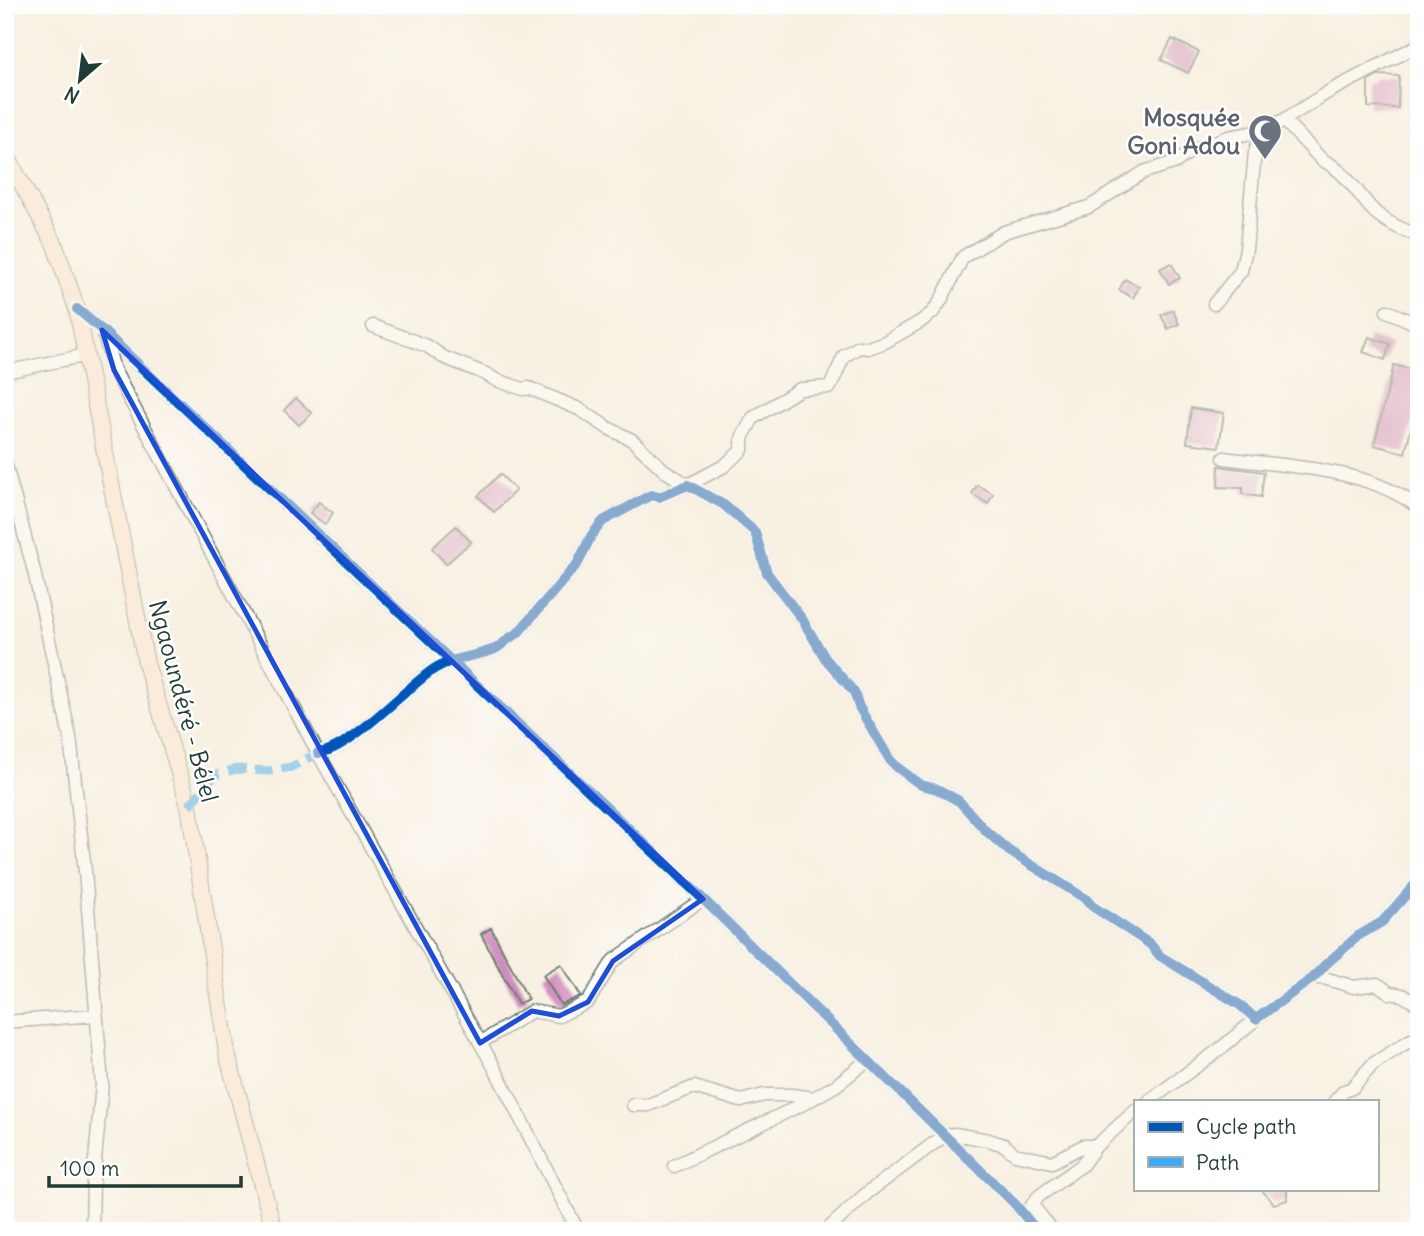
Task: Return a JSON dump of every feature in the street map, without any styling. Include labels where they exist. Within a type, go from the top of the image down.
[{"type":"main road","name":"Ngaoundéré - Bélel","points":[[5,153],[54,243],[77,309],[146,663],[189,806],[227,1053],[274,1231]]},
{"type":"street","points":[[318,754],[327,752],[353,737],[428,673],[451,661],[495,648],[511,636],[517,635],[578,563],[590,536],[603,521],[651,495],[659,497],[724,466],[742,450],[742,438],[753,418],[800,389],[830,387],[844,356],[859,347],[868,348],[896,338],[932,313],[951,284],[963,257],[972,251],[1004,232],[1089,207],[1144,172],[1176,162],[1191,151],[1229,137],[1262,131],[1330,91],[1419,45]]},
{"type":"street","points":[[1284,120],[1322,160],[1330,163],[1359,191],[1371,209],[1396,225],[1419,235]]},
{"type":"street","points":[[1213,304],[1241,271],[1246,249],[1255,152],[1262,131]]},
{"type":"street","points":[[77,309],[704,899],[1015,1204],[1037,1231]]},
{"type":"street","points":[[1387,311],[1419,325]]},
{"type":"street","points":[[373,326],[427,346],[443,357],[496,380],[523,389],[529,388],[579,409],[608,429],[632,440],[665,471],[724,505],[755,532],[767,573],[802,619],[824,658],[854,692],[867,721],[890,760],[898,768],[921,785],[937,789],[959,801],[1009,851],[1086,899],[1150,944],[1160,956],[1240,1005],[1256,1018]]},
{"type":"street","points":[[102,330],[114,370],[318,754],[480,1043],[578,1231]]},
{"type":"street","points":[[5,372],[87,355]]},
{"type":"street","points":[[1224,458],[1343,474],[1380,485],[1404,496],[1419,508]]},
{"type":"street","points":[[5,462],[34,571],[70,737],[85,871],[102,1084],[93,1182],[92,1231]]},
{"type":"street","points":[[1150,1100],[1220,1049],[1256,1018],[1313,978],[1358,936],[1382,922],[1419,880]]},
{"type":"street","points":[[480,1043],[532,1011],[559,1016],[588,1002],[613,961],[704,899]]},
{"type":"street","points":[[1313,978],[1324,978],[1354,987],[1377,984],[1390,993],[1402,995],[1419,1005]]},
{"type":"street","points":[[5,1022],[96,1014]]},
{"type":"street","points":[[1336,1100],[1344,1091],[1352,1088],[1373,1064],[1419,1037]]},
{"type":"street","points":[[674,1166],[835,1086],[868,1060]]},
{"type":"street","points":[[633,1105],[648,1105],[694,1087],[741,1101],[765,1095],[813,1098]]},
{"type":"street","points":[[1053,1231],[1032,1205],[1039,1196],[1082,1165],[1096,1146],[1134,1112]]},
{"type":"street","points":[[826,1231],[867,1193],[945,1135],[988,1140],[1004,1145],[1015,1154],[1052,1162],[1083,1146],[1096,1146]]},
{"type":"highlighted area","points":[[102,330],[703,899],[613,961],[588,1002],[559,1016],[532,1011],[480,1043],[114,370]]},
{"type":"building","points":[[1172,39],[1199,52],[1188,73],[1161,60]]},
{"type":"building","points":[[1379,75],[1399,76],[1398,108],[1368,107],[1368,81]]},
{"type":"building","points":[[1171,263],[1180,278],[1169,284],[1160,269]]},
{"type":"building","points":[[1125,279],[1139,287],[1133,298],[1119,290]]},
{"type":"building","points":[[1173,310],[1179,324],[1168,329],[1161,315]]},
{"type":"building","points":[[1369,337],[1390,344],[1385,360],[1363,352]]},
{"type":"building","points":[[1394,365],[1419,371],[1419,409],[1416,408],[1405,453],[1374,445]]},
{"type":"building","points":[[296,398],[312,413],[299,425],[284,410]]},
{"type":"building","points":[[1191,408],[1224,413],[1219,447],[1187,443]]},
{"type":"building","points":[[1219,466],[1264,472],[1261,497],[1242,494],[1243,488],[1218,487]]},
{"type":"building","points":[[500,474],[516,490],[494,512],[478,496]]},
{"type":"building","points":[[977,485],[993,494],[988,504],[972,494]]},
{"type":"building","points":[[319,502],[333,513],[325,524],[310,513]]},
{"type":"building","points":[[456,526],[471,542],[446,564],[432,548]]},
{"type":"building","points":[[491,928],[528,999],[518,1004],[481,934]]},
{"type":"building","points":[[561,964],[581,996],[561,1005],[543,975]]},
{"type":"building","points":[[1262,1190],[1287,1190],[1287,1200],[1274,1204]]},
{"type":"marked path","points":[[189,806],[215,775],[236,769],[269,771],[291,767],[318,753]]},
{"type":"cycle path","points":[[77,309],[703,899],[1015,1204],[1037,1231]]},
{"type":"cycle path","points":[[318,753],[331,749],[361,730],[434,669],[448,662],[495,649],[517,634],[578,563],[591,536],[603,521],[651,495],[659,497],[688,485],[724,505],[755,532],[767,573],[802,619],[825,658],[854,692],[859,707],[890,760],[898,768],[921,785],[937,789],[959,801],[986,831],[1009,851],[1086,899],[1092,906],[1150,944],[1160,956],[1240,1005],[1256,1019],[1313,978],[1358,936],[1382,922],[1419,880]]},
{"type":"place","name":"Mosquée Goni Adou","points":[[1265,161]]}]
